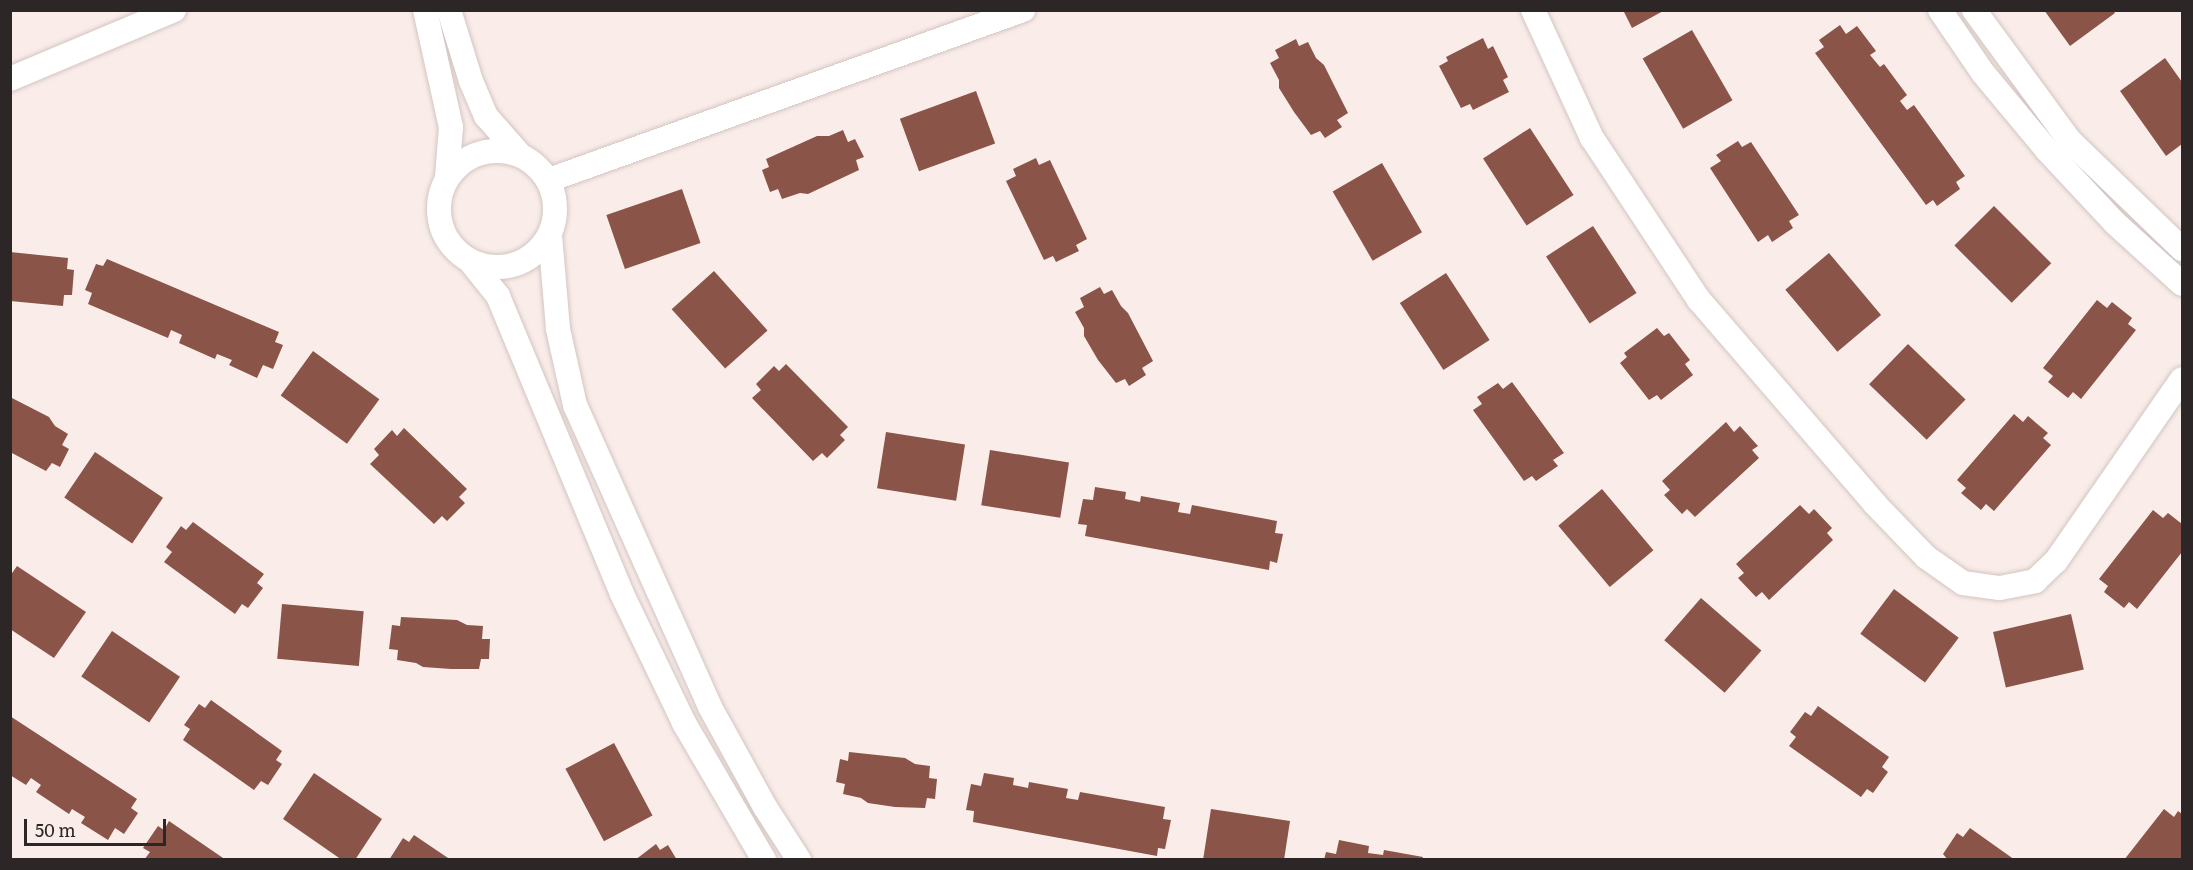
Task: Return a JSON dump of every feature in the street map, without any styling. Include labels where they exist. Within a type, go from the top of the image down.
[{"type":"street","points":[[10,79],[174,10]]},
{"type":"street","points":[[425,10],[451,127],[447,177],[440,196],[438,216],[444,235],[455,250],[470,261],[498,296],[622,594],[679,712],[764,860]]},
{"type":"street","points":[[449,10],[471,81],[486,116],[519,154],[536,165],[549,180],[555,199],[555,218],[550,236],[558,329],[575,405],[710,708],[765,807],[799,860]]},
{"type":"street","points":[[549,180],[1023,10]]},
{"type":"street","points":[[1533,10],[1592,138],[1699,300],[1874,503],[1926,557],[1963,583],[2000,588],[2034,581],[2056,561],[2182,379]]},
{"type":"street","points":[[1940,10],[1983,73],[2046,149],[2115,223],[2182,284]]},
{"type":"street","points":[[1974,10],[2069,140],[2182,249]]},
{"type":"street","points":[[447,177],[461,162],[479,153],[499,150],[519,154]]},
{"type":"street","points":[[470,261],[488,267],[506,267],[524,261],[539,251],[550,236]]},
{"type":"building","points":[[1623,10],[1665,10],[1632,28]]},
{"type":"building","points":[[2044,10],[2113,10],[2115,13],[2070,46]]},
{"type":"building","points":[[1840,25],[1846,34],[1857,26],[1876,51],[1870,55],[1880,67],[1884,64],[1907,95],[1900,101],[1907,110],[1914,105],[1965,176],[1956,182],[1960,189],[1937,206],[1933,200],[1926,205],[1815,53],[1824,47],[1819,40]]},
{"type":"building","points":[[1692,30],[1732,100],[1683,129],[1643,58]]},
{"type":"building","points":[[1483,38],[1488,49],[1493,46],[1508,77],[1503,80],[1509,92],[1473,110],[1470,104],[1461,108],[1439,66],[1448,61],[1446,57]]},
{"type":"building","points":[[1296,39],[1299,46],[1308,42],[1316,58],[1324,65],[1348,113],[1337,120],[1342,127],[1325,138],[1320,131],[1311,135],[1294,112],[1279,88],[1279,80],[1270,63],[1279,58],[1275,50]]},
{"type":"building","points":[[2165,58],[2182,82],[2182,144],[2166,156],[2120,91]]},
{"type":"building","points":[[976,91],[995,144],[919,171],[900,119]]},
{"type":"building","points":[[1530,128],[1574,195],[1527,226],[1483,158]]},
{"type":"building","points":[[843,130],[848,142],[855,139],[864,157],[856,160],[859,170],[808,194],[800,193],[782,199],[778,189],[770,192],[762,170],[769,167],[766,159],[817,136],[829,136]]},
{"type":"building","points":[[1738,141],[1742,147],[1751,142],[1799,215],[1789,221],[1793,228],[1772,242],[1768,235],[1758,242],[1710,168],[1721,161],[1716,155]]},
{"type":"building","points":[[1036,158],[1039,165],[1050,160],[1087,239],[1076,245],[1079,251],[1056,262],[1053,256],[1044,260],[1006,181],[1016,176],[1013,169]]},
{"type":"building","points":[[1382,163],[1422,232],[1373,261],[1333,192]]},
{"type":"building","points":[[682,189],[701,243],[625,269],[606,215]]},
{"type":"building","points":[[1994,206],[2051,263],[2012,303],[1954,246]]},
{"type":"building","points":[[1593,226],[1637,293],[1590,324],[1546,256]]},
{"type":"building","points":[[10,252],[68,258],[67,269],[74,270],[72,295],[64,295],[63,306],[10,301]]},
{"type":"building","points":[[1829,253],[1881,315],[1837,352],[1785,290]]},
{"type":"building","points":[[107,259],[279,332],[275,342],[283,345],[273,369],[263,365],[257,378],[229,365],[232,360],[217,354],[215,359],[179,343],[182,335],[171,330],[168,338],[88,304],[92,293],[85,290],[96,264],[103,266]]},
{"type":"building","points":[[714,271],[768,330],[725,369],[672,309]]},
{"type":"building","points":[[1446,273],[1490,340],[1443,370],[1400,303]]},
{"type":"building","points":[[1100,287],[1104,294],[1112,290],[1128,313],[1153,361],[1142,368],[1146,375],[1129,386],[1125,379],[1116,383],[1098,360],[1084,336],[1084,328],[1075,312],[1084,307],[1080,298]]},
{"type":"building","points":[[2097,300],[2107,308],[2112,302],[2132,318],[2128,324],[2136,330],[2081,399],[2073,392],[2068,398],[2048,382],[2053,376],[2043,368]]},
{"type":"building","points":[[1657,328],[1664,336],[1669,333],[1690,360],[1685,364],[1693,375],[1661,400],[1657,395],[1649,400],[1620,363],[1627,357],[1624,353]]},
{"type":"building","points":[[1908,344],[1966,400],[1927,440],[1869,384]]},
{"type":"building","points":[[313,351],[379,399],[347,444],[281,395]]},
{"type":"building","points":[[786,364],[848,427],[840,435],[845,440],[827,458],[822,453],[813,461],[752,398],[761,390],[756,384],[774,366],[779,371]]},
{"type":"building","points":[[1512,382],[1564,453],[1553,460],[1558,466],[1536,481],[1532,476],[1524,481],[1473,410],[1482,404],[1477,397],[1498,383],[1503,389]]},
{"type":"building","points":[[10,397],[49,417],[55,426],[68,434],[62,445],[69,449],[60,467],[52,463],[46,471],[10,452]]},
{"type":"building","points":[[2014,414],[2023,422],[2028,416],[2048,433],[2043,438],[2051,445],[1994,511],[1986,504],[1981,510],[1961,493],[1966,488],[1957,480]]},
{"type":"building","points":[[1726,422],[1734,432],[1740,426],[1758,446],[1752,450],[1759,458],[1695,517],[1687,509],[1682,514],[1664,495],[1670,490],[1662,481]]},
{"type":"building","points":[[404,428],[467,489],[459,497],[465,503],[447,521],[442,516],[434,524],[370,464],[379,455],[374,449],[392,430],[397,436]]},
{"type":"building","points":[[886,432],[965,445],[956,501],[877,488]]},
{"type":"building","points":[[990,450],[1069,463],[1060,518],[981,505]]},
{"type":"building","points":[[95,452],[163,498],[132,543],[64,498]]},
{"type":"building","points":[[1095,487],[1126,492],[1125,499],[1140,502],[1141,496],[1180,503],[1178,512],[1190,514],[1192,505],[1277,521],[1275,533],[1283,534],[1277,563],[1270,561],[1269,570],[1085,536],[1087,525],[1078,524],[1083,499],[1093,500]]},
{"type":"building","points":[[1602,489],[1653,550],[1610,587],[1558,526]]},
{"type":"building","points":[[1800,505],[1809,514],[1814,509],[1832,528],[1827,533],[1833,540],[1769,600],[1762,592],[1756,597],[1738,578],[1744,573],[1736,564]]},
{"type":"building","points":[[2153,510],[2163,518],[2168,513],[2182,524],[2182,552],[2137,609],[2129,602],[2124,608],[2104,592],[2108,586],[2099,579]]},
{"type":"building","points":[[193,522],[264,574],[257,583],[263,588],[248,608],[242,604],[235,614],[164,562],[172,552],[166,547],[181,526],[186,530]]},
{"type":"building","points":[[17,566],[86,612],[54,658],[10,629],[10,576]]},
{"type":"building","points":[[1894,589],[1959,638],[1925,682],[1860,634]]},
{"type":"building","points":[[1701,598],[1761,650],[1725,693],[1664,640]]},
{"type":"building","points":[[282,604],[364,611],[359,666],[277,659]]},
{"type":"building","points":[[2071,614],[2084,670],[2006,688],[1993,632]]},
{"type":"building","points":[[401,617],[457,620],[467,625],[483,626],[482,639],[490,639],[489,659],[481,659],[479,669],[423,667],[416,663],[397,660],[398,650],[389,649],[392,625],[400,626]]},
{"type":"building","points":[[112,631],[180,677],[149,722],[81,677]]},
{"type":"building","points":[[211,700],[282,751],[276,760],[282,764],[268,785],[261,781],[254,790],[183,740],[190,729],[184,725],[199,704],[205,708]]},
{"type":"building","points":[[1818,706],[1889,757],[1882,767],[1888,772],[1873,793],[1867,789],[1861,797],[1789,746],[1796,737],[1790,732],[1805,712],[1811,716]]},
{"type":"building","points":[[10,716],[137,799],[131,808],[138,813],[124,834],[115,828],[108,840],[81,823],[85,817],[72,809],[69,814],[36,792],[41,785],[31,778],[26,785],[10,775]]},
{"type":"building","points":[[614,743],[652,815],[604,841],[565,769]]},
{"type":"building","points":[[849,752],[905,758],[915,764],[930,766],[929,778],[937,779],[935,799],[927,798],[925,808],[895,807],[868,803],[861,798],[843,794],[845,784],[836,782],[840,759],[848,761]]},
{"type":"building","points":[[314,773],[382,819],[355,860],[342,860],[283,819]]},
{"type":"building","points":[[984,773],[1014,778],[1013,785],[1028,788],[1029,782],[1068,789],[1066,798],[1078,800],[1080,792],[1165,807],[1163,819],[1171,820],[1165,849],[1158,848],[1157,856],[973,822],[974,811],[966,810],[971,784],[981,786]]},
{"type":"building","points":[[1211,809],[1290,821],[1284,860],[1203,860]]},
{"type":"building","points":[[2164,809],[2174,817],[2178,811],[2182,814],[2182,860],[2124,860]]},
{"type":"building","points":[[169,821],[226,860],[144,860],[150,852],[143,848],[158,826],[164,830]]},
{"type":"building","points":[[1970,828],[2015,860],[1948,860],[1943,854],[1957,833],[1963,837]]},
{"type":"building","points":[[414,835],[451,860],[389,860],[403,838],[409,842]]},
{"type":"building","points":[[1339,840],[1369,846],[1368,853],[1383,855],[1384,850],[1423,857],[1422,860],[1324,860],[1326,852],[1336,854]]},
{"type":"building","points":[[656,844],[660,850],[668,845],[677,860],[635,860]]}]
